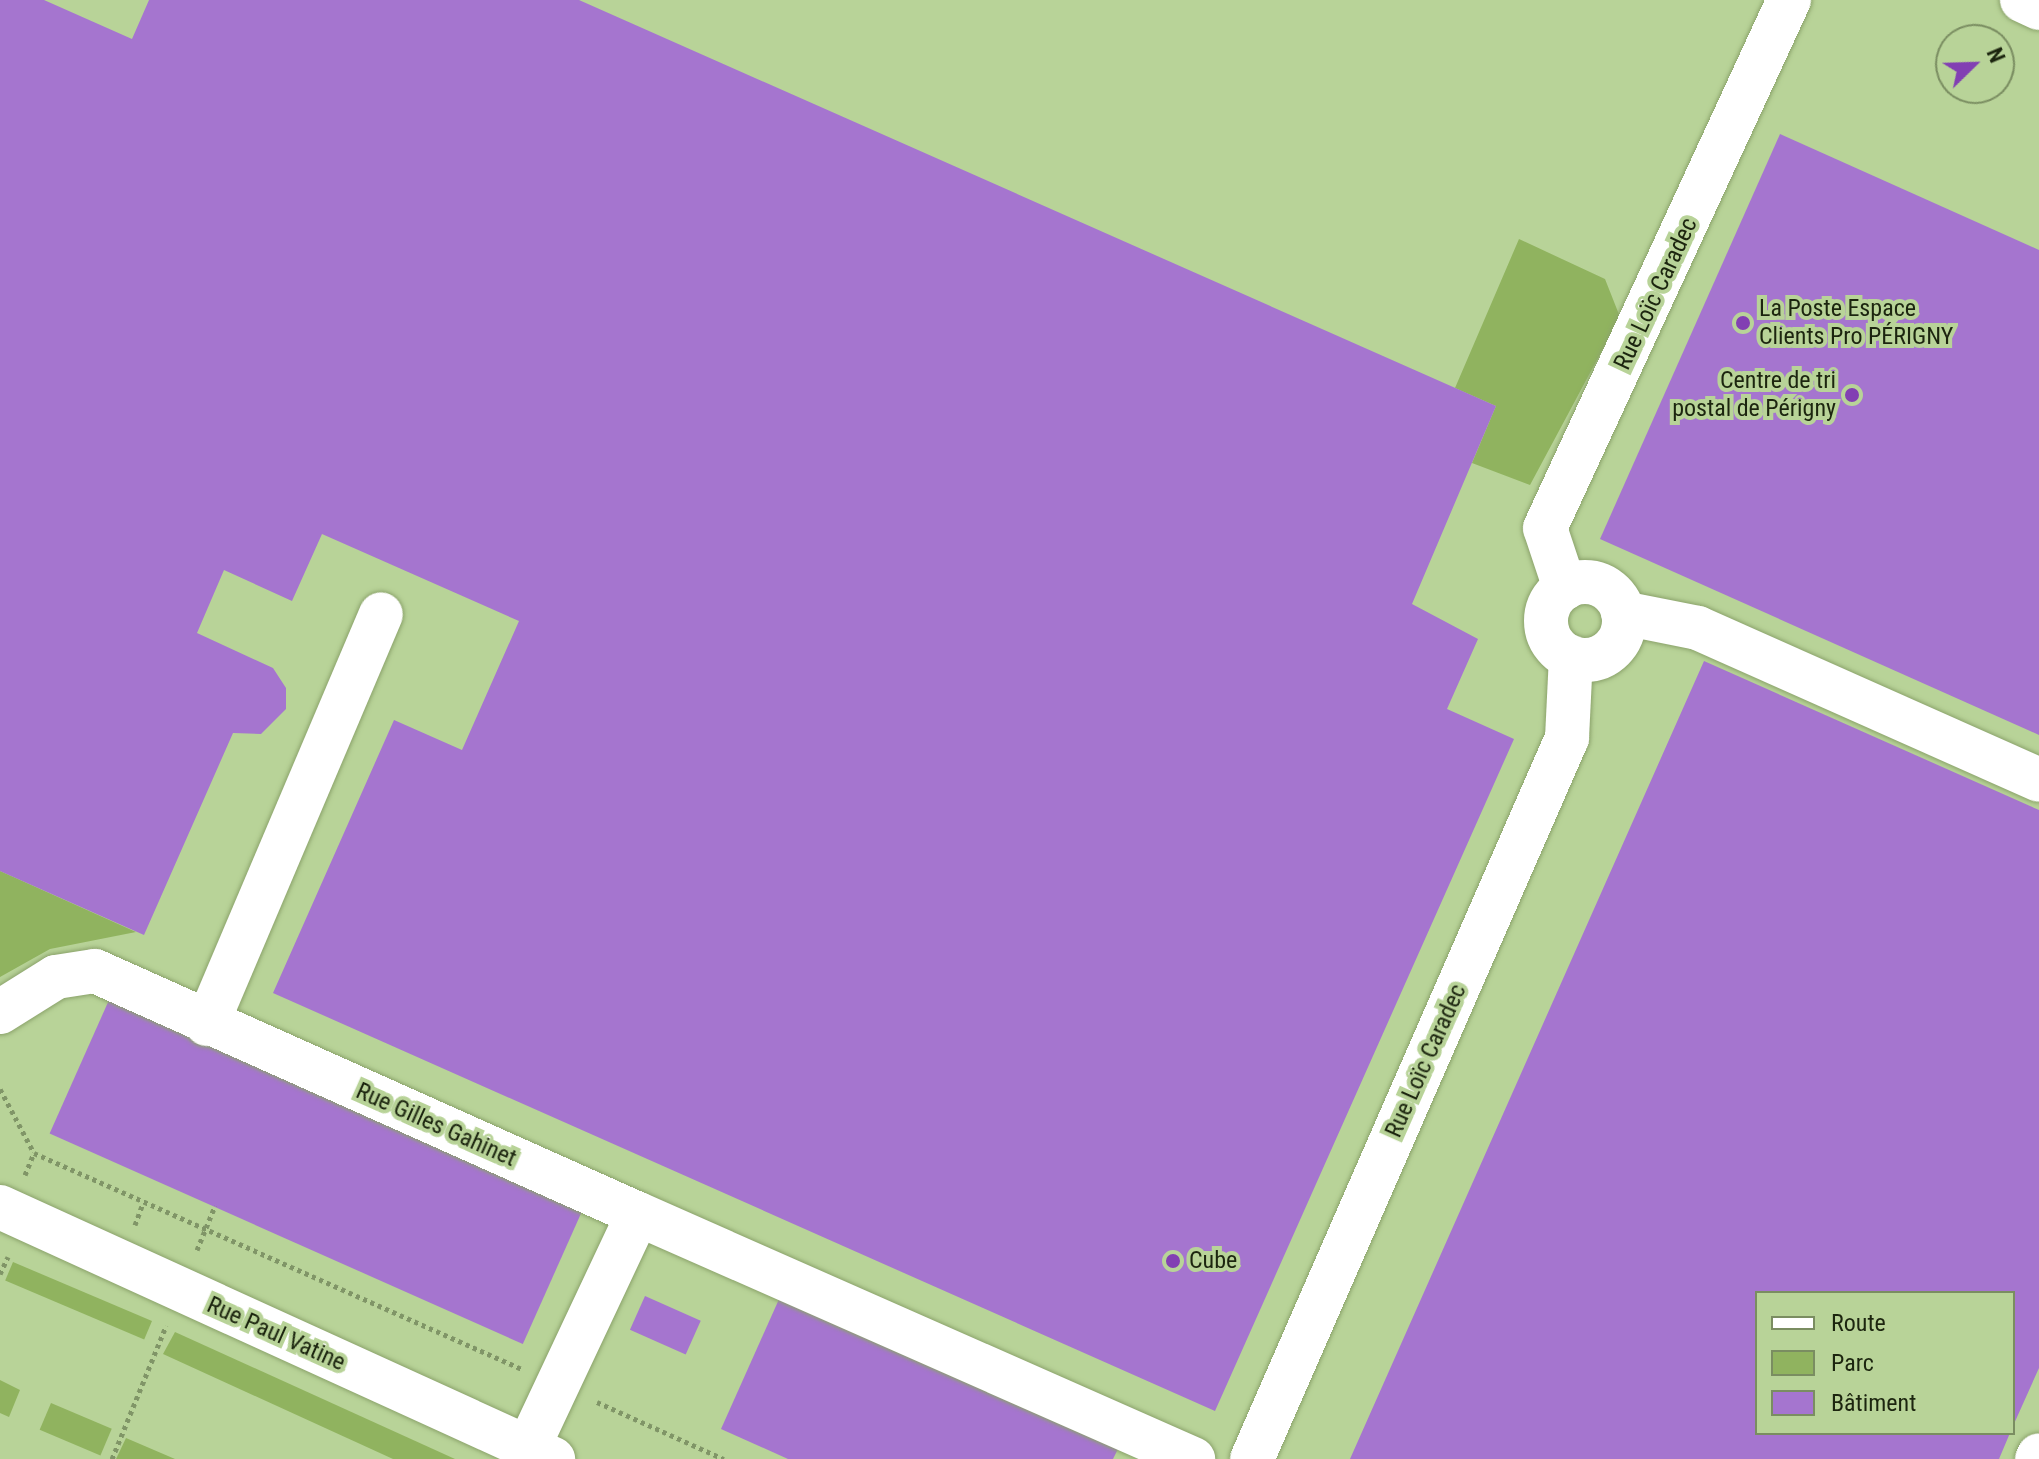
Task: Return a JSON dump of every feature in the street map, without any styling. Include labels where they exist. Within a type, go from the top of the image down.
[{"type":"street","name":"Rue Loïc Caradec","points":[[1565,588],[1545,528],[1789,0]]},
{"type":"street","points":[[2022,0],[2039,8]]},
{"type":"street","points":[[1623,613],[1621,636],[1606,654],[1571,657],[1553,642],[1546,618],[1565,588],[1600,585],[1623,613],[1698,628],[2039,780]]},
{"type":"street","points":[[207,1024],[381,614]]},
{"type":"street","name":"Rue Loïc Caradec","points":[[1252,1459],[1567,738],[1571,657]]},
{"type":"street","name":"Rue Gilles Gahinet","points":[[0,1012],[56,977],[95,971],[207,1024],[1193,1459]]},
{"type":"street","points":[[0,1034],[0,1041]]},
{"type":"street","name":"Rue Paul Vatine","points":[[0,1207],[541,1453]]},
{"type":"street","points":[[541,1453],[560,1386],[638,1214]]},
{"type":"path","points":[[0,1089],[34,1153],[724,1459]]},
{"type":"path","points":[[112,1459],[215,1206]]},
{"type":"path","points":[[0,1252],[10,1258],[0,1274]]},
{"type":"green space","points":[[1519,239],[1605,279],[1620,317],[1530,485],[1472,463],[1496,406],[1455,388]]},
{"type":"green space","points":[[0,871],[136,932],[50,949],[0,977]]},
{"type":"green space","points":[[13,1262],[152,1321],[144,1339],[5,1280]]},
{"type":"green space","points":[[175,1332],[455,1459],[393,1459],[163,1354]]},
{"type":"green space","points":[[0,1380],[20,1390],[9,1417],[0,1413]]},
{"type":"green space","points":[[51,1403],[112,1429],[100,1455],[40,1430]]},
{"type":"green space","points":[[126,1438],[175,1459],[116,1459]]},
{"type":"building","points":[[0,0],[44,0],[132,39],[149,0],[579,0],[1496,406],[1412,604],[1478,639],[1447,709],[1514,739],[1215,1411],[273,993],[394,720],[462,750],[519,621],[322,534],[292,601],[224,570],[197,633],[273,668],[286,688],[286,709],[261,734],[233,733],[144,935],[0,871]]},
{"type":"building","name":"Centre de tri postal de Périgny","points":[[1780,134],[2039,250],[2039,735],[1600,539]]},
{"type":"building","points":[[1704,661],[2039,810],[2039,1368],[2015,1422],[2015,1291],[1755,1291],[1755,1435],[2009,1435],[1999,1459],[1350,1459]]},
{"type":"building","points":[[109,1000],[582,1211],[523,1344],[50,1133]]},
{"type":"building","points":[[645,1296],[701,1321],[686,1355],[630,1330]]},
{"type":"building","points":[[780,1297],[1119,1447],[1113,1459],[788,1459],[721,1429]]},
{"type":"place","name":"La Poste Espace Clients Pro PÉRIGNY","points":[[1743,323]]},
{"type":"place","name":"Centre de tri postal de Périgny","points":[[1852,395]]},
{"type":"place","name":"Cube","points":[[1173,1261]]}]
